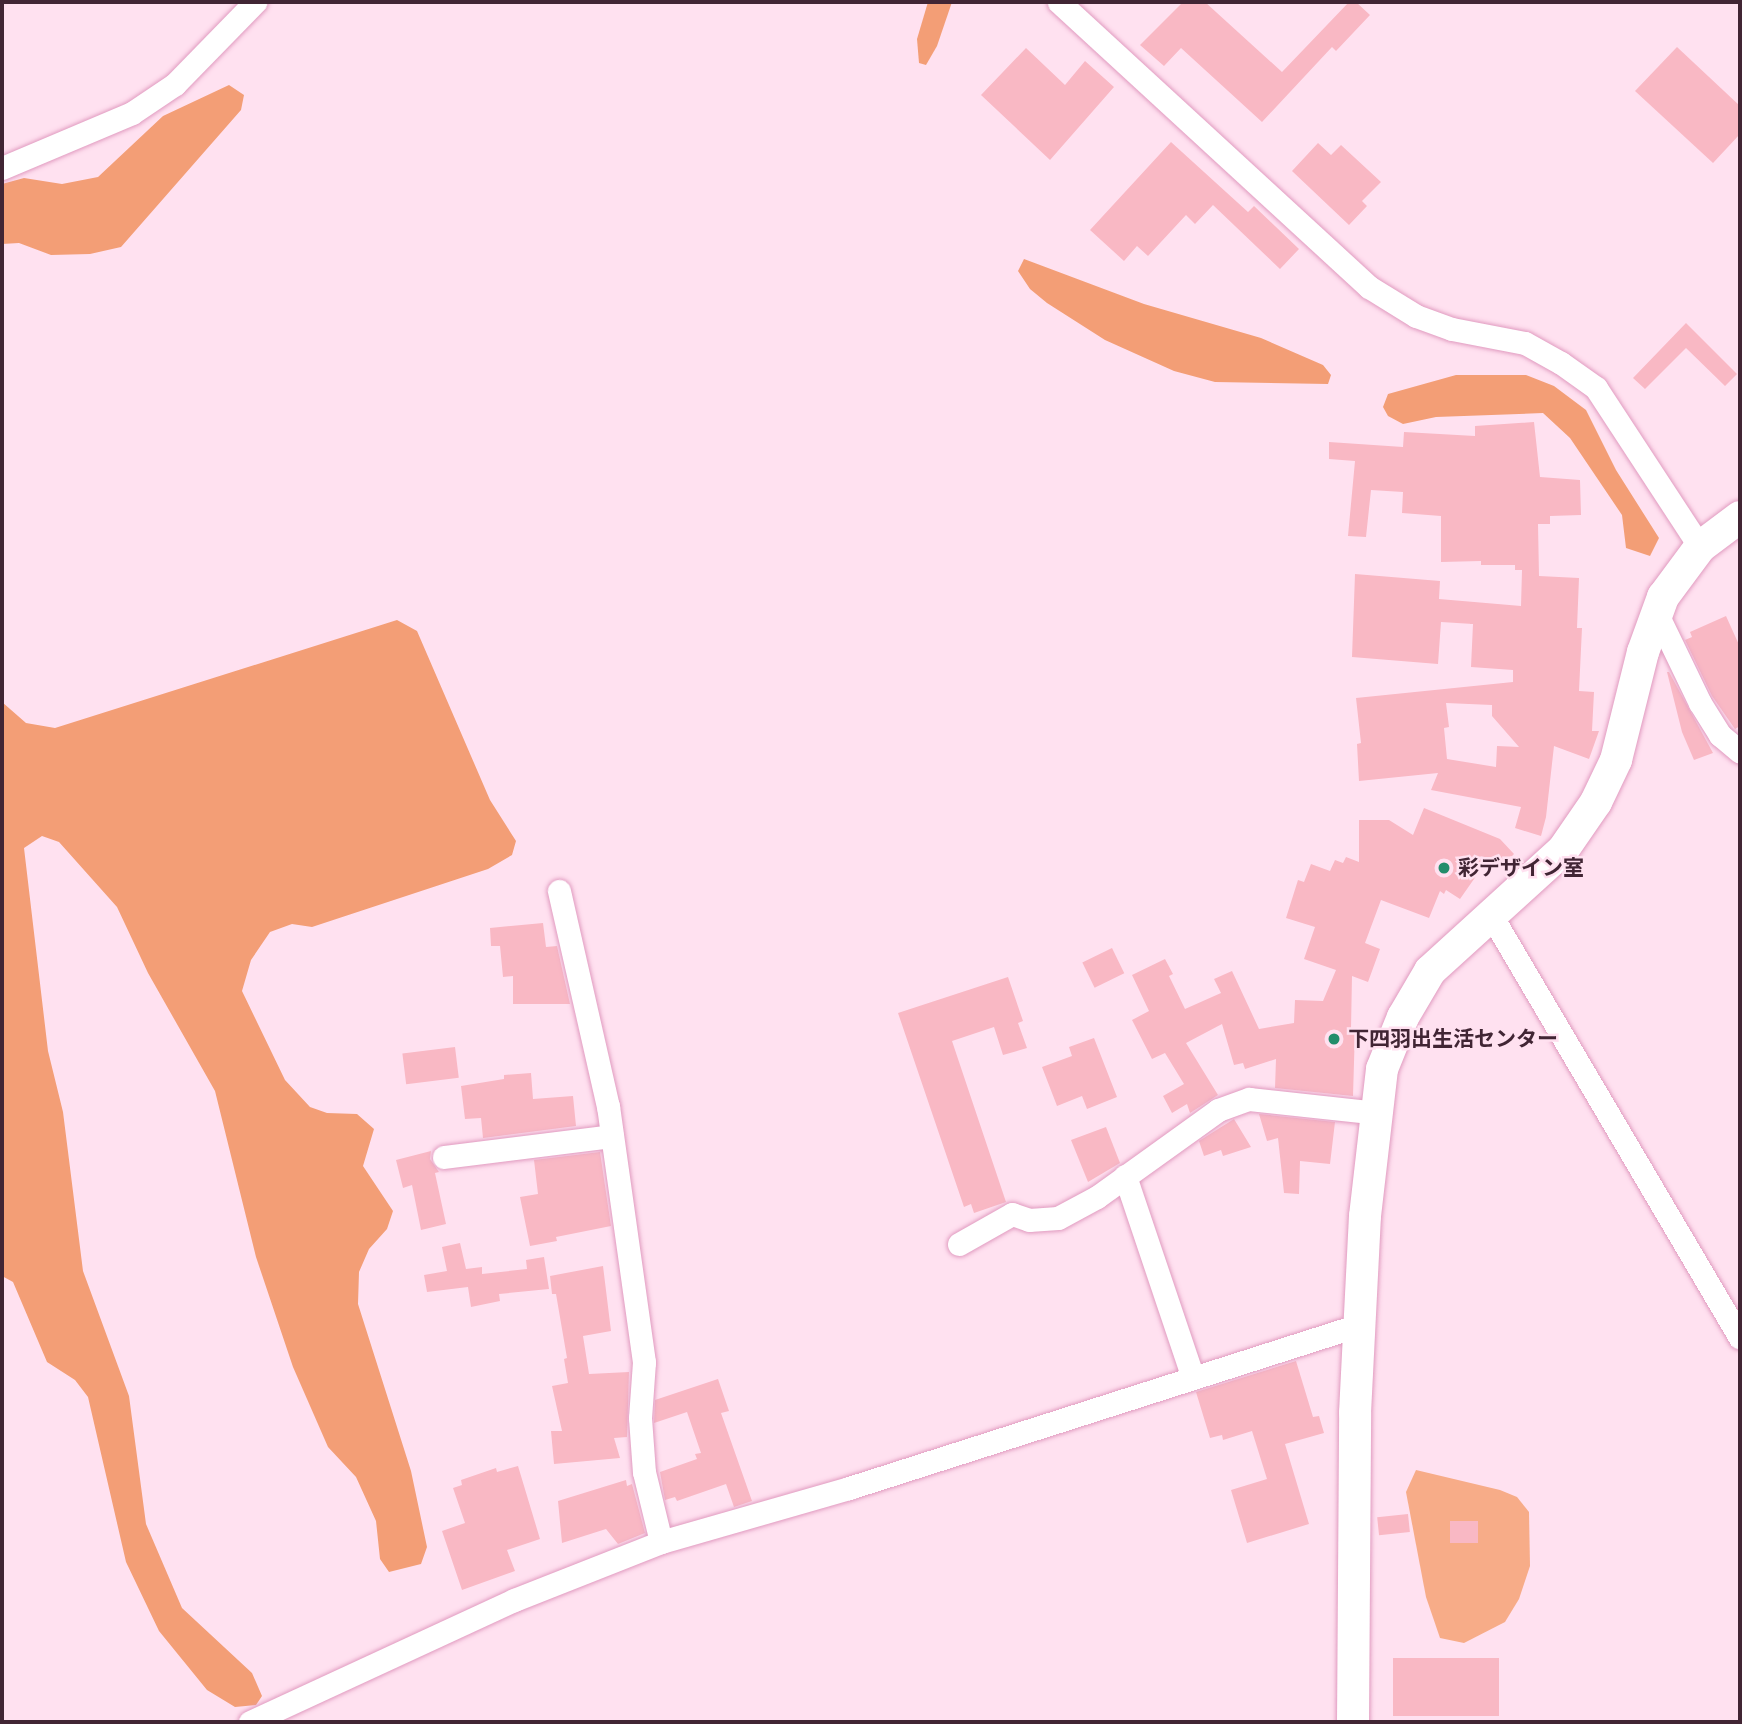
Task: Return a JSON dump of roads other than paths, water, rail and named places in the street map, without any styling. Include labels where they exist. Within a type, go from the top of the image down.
[{"type":"street","points":[[2,168],[132,113],[175,84],[255,2]]},
{"type":"street","points":[[1059,2],[1369,287],[1416,316],[1452,329],[1525,343],[1561,363],[1596,388],[1700,547]]},
{"type":"street","points":[[1353,1722],[1354,1442],[1359,1325],[1365,1216],[1382,1069],[1403,1017],[1430,971],[1563,849],[1596,802],[1616,760],[1643,652],[1663,597],[1700,547],[1740,517]]},
{"type":"street","points":[[1657,614],[1700,703],[1720,735],[1740,752]]},
{"type":"street","points":[[559,891],[612,1136],[644,1362],[640,1418],[644,1472],[661,1542]]},
{"type":"street","points":[[1491,915],[1740,1337]]},
{"type":"street","points":[[959,1244],[1012,1214],[1029,1220],[1058,1218],[1097,1197],[1218,1110],[1249,1099],[1377,1113]]},
{"type":"street","points":[[444,1157],[612,1136]]},
{"type":"street","points":[[1125,1177],[1193,1378]]},
{"type":"street","points":[[250,1722],[514,1600],[661,1542],[849,1488],[1359,1325]]},
{"type":"place","name":"彩デザイン室","points":[[1444,868]]},
{"type":"place","name":"下四羽出生活センター","points":[[1334,1039]]}]
